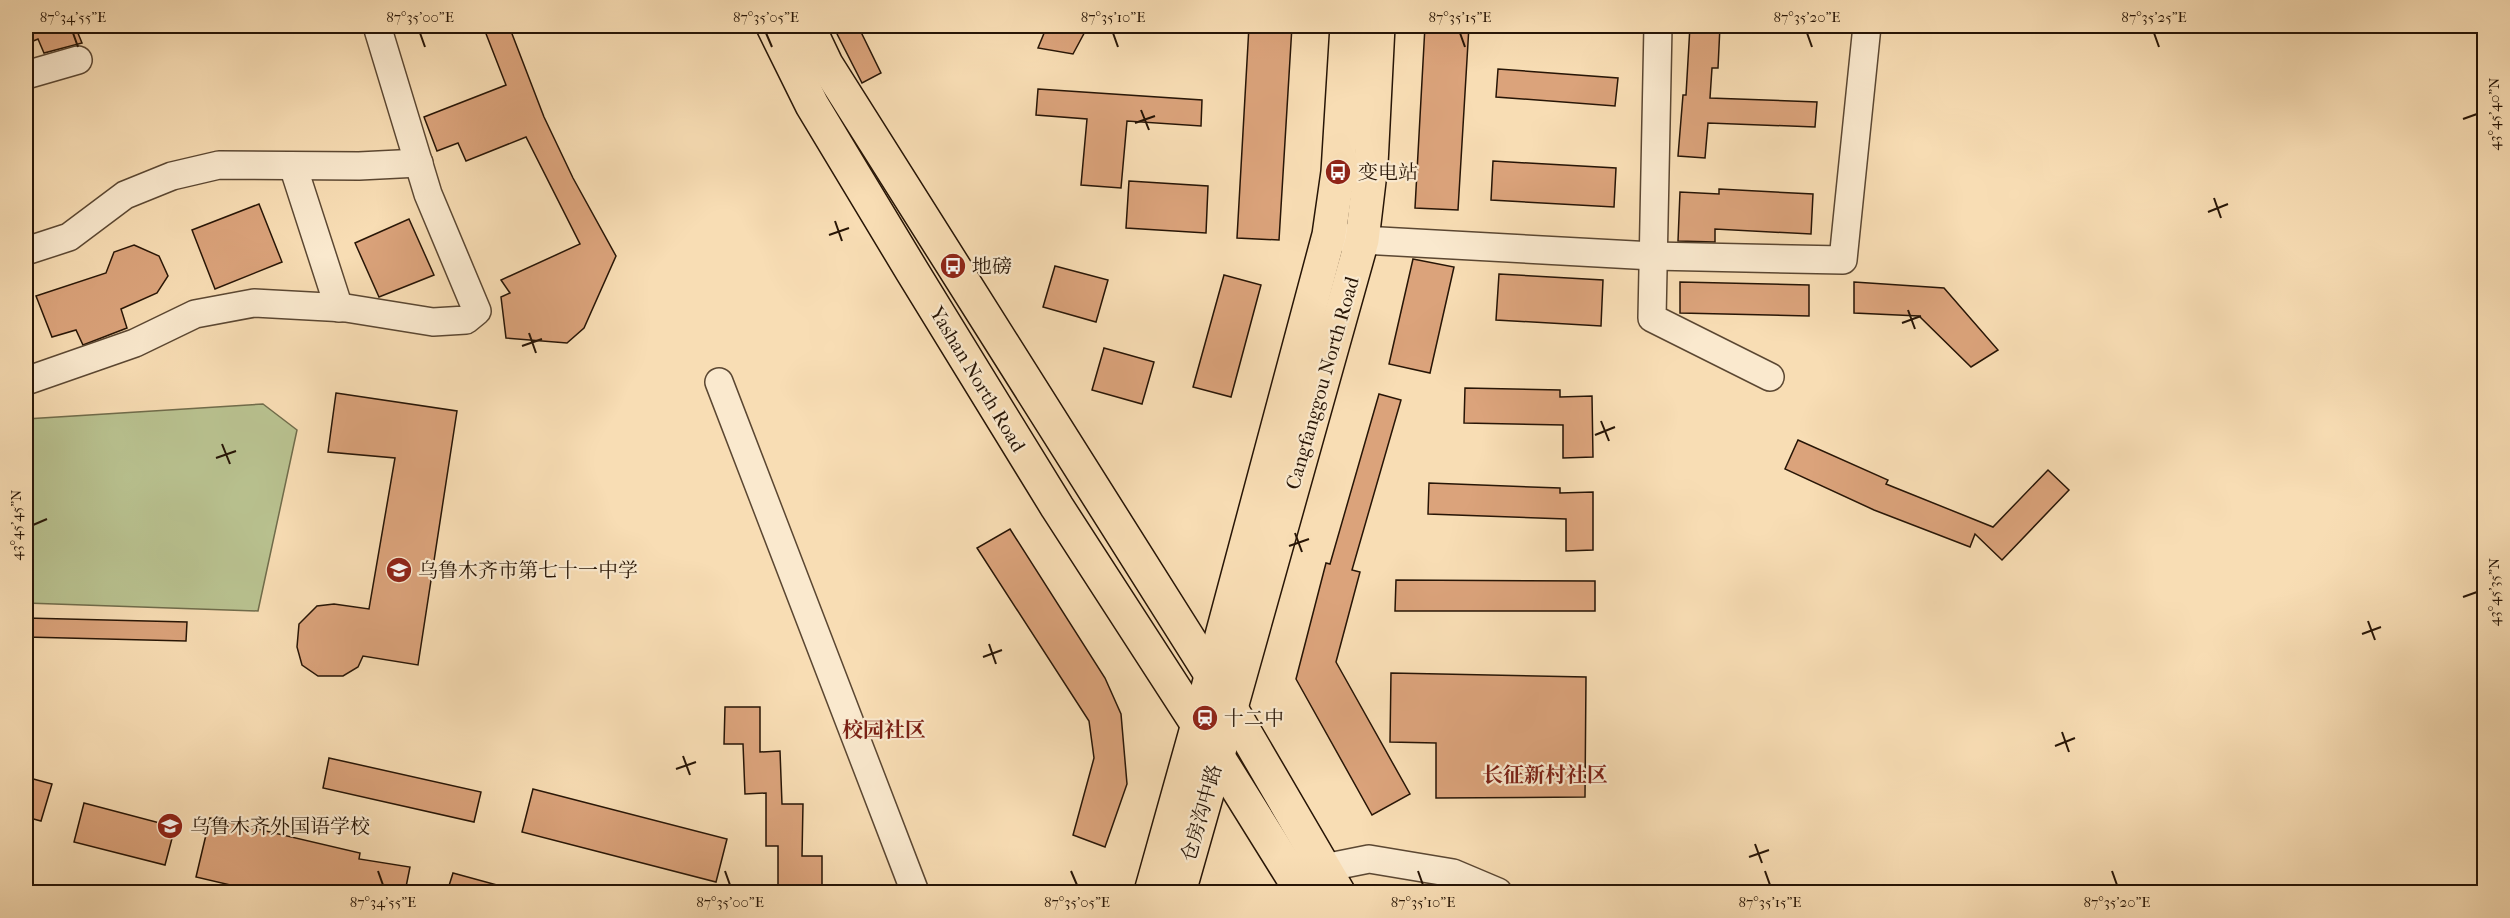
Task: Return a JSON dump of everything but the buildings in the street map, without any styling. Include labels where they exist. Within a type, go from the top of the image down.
[{"type":"main road","name":"Yashan North Road","points":[[773,26],[812,105],[1050,497],[1215,716]]},
{"type":"main road","name":"Yashan North Road","points":[[808,26],[826,64],[1215,716]]},
{"type":"main road","name":"Cangfanggou North Road","points":[[1215,716],[1329,235],[1338,172],[1347,26]]},
{"type":"main road","name":"Cangfanggou North Road","points":[[1215,716],[1362,240],[1371,165],[1378,26]]},
{"type":"main road","points":[[1215,716],[1331,880]]},
{"type":"main road","points":[[1151,892],[1215,716]]},
{"type":"main road","points":[[1215,716],[1302,892]]},
{"type":"main road","name":"仓房沟中路","points":[[1179,892],[1215,716]]},
{"type":"street","points":[[26,381],[135,343],[195,314],[254,303],[339,308],[433,322],[466,321],[477,312],[428,194],[377,26]]},
{"type":"street","points":[[1658,26],[1652,318],[1770,377]]},
{"type":"street","points":[[1329,235],[1362,240],[1653,256],[1843,260],[1867,26]]},
{"type":"street","points":[[26,75],[78,60]]},
{"type":"street","points":[[26,251],[69,237],[125,195],[171,176],[219,165],[359,166],[419,163]]},
{"type":"street","points":[[293,166],[339,308]]},
{"type":"street","points":[[719,382],[915,892]]},
{"type":"street","points":[[1331,880],[1369,859],[1453,873],[1498,892]]},
{"type":"green space","points":[[263,404],[297,430],[258,611],[26,603],[26,419]]},
{"type":"place","name":"变电站","points":[[1338,172]]},
{"type":"place","name":"地磅","points":[[953,266]]},
{"type":"place","name":"乌鲁木齐市第七十一中学","points":[[399,570]]},
{"type":"place","name":"十二中","points":[[1205,718]]},
{"type":"place","name":"乌鲁木齐外国语学校","points":[[170,826]]},
{"type":"district","name":"校园社区","points":[[884,730]]},
{"type":"district","name":"长征新村社区","points":[[1545,775]]}]
